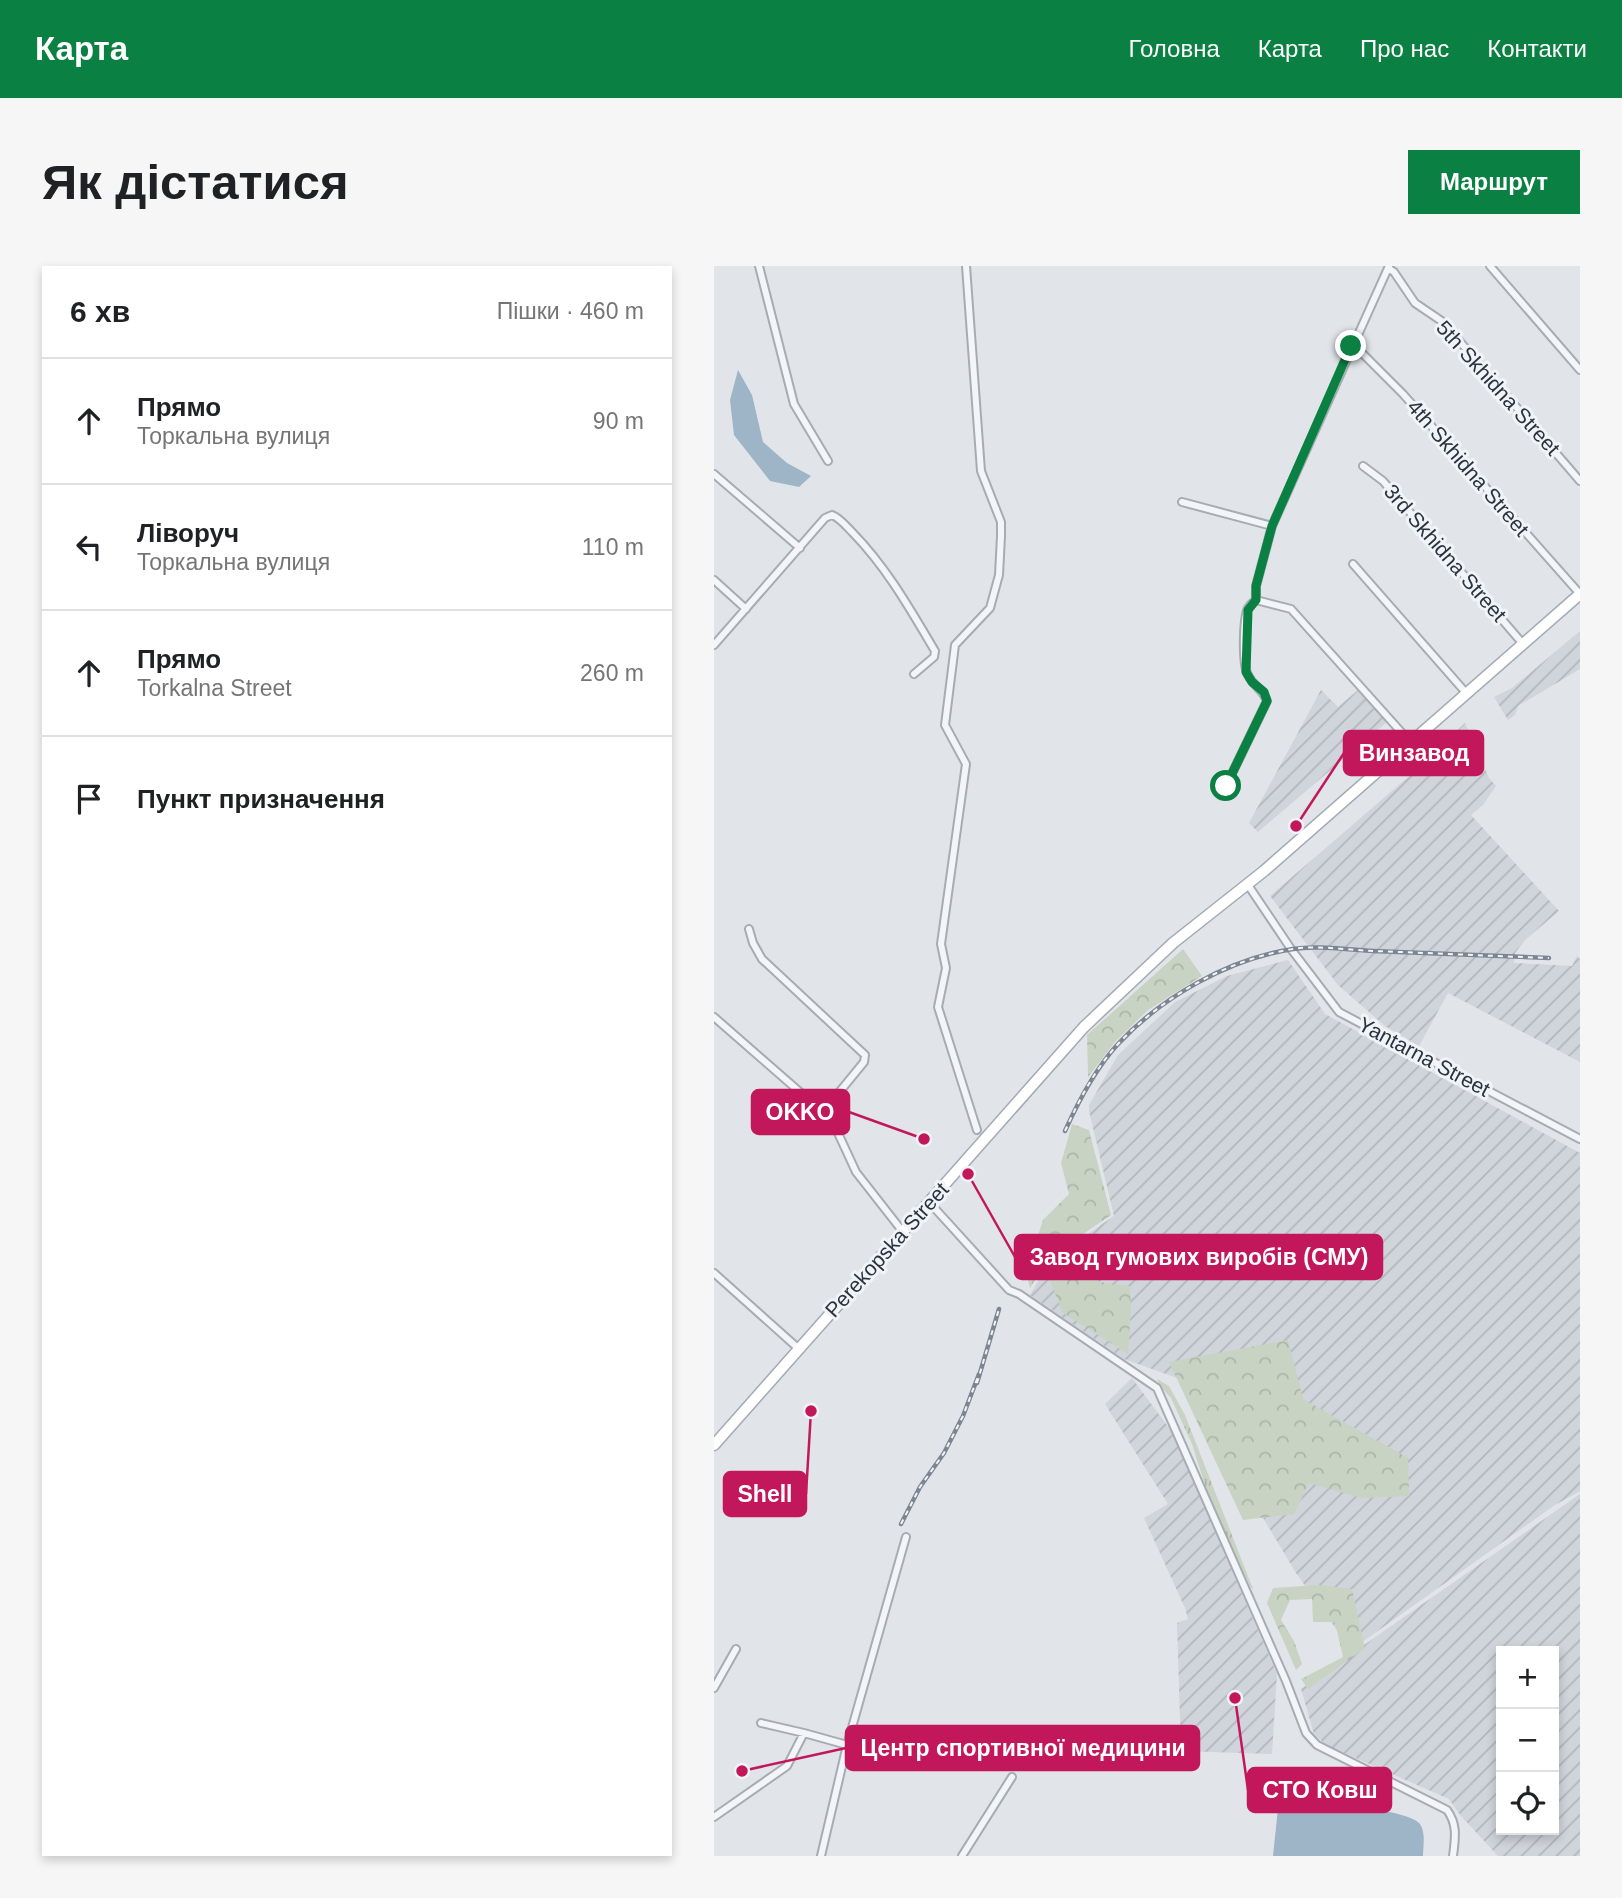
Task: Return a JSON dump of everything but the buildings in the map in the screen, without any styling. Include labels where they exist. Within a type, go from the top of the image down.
[{"type":"main road","name":"Perekopska Street","points":[[714,1445],[1084,1027],[1183,934],[1248,885],[1580,594]]},
{"type":"street","points":[[759,266],[794,404],[828,461]]},
{"type":"street","points":[[966,266],[981,471],[1001,522],[1000,549],[999,575],[990,608],[955,645],[945,726],[966,764],[941,944],[946,968],[938,1007],[977,1130]]},
{"type":"street","points":[[1490,266],[1580,370]]},
{"type":"street","points":[[1226,786],[1267,701],[1264,692],[1252,682],[1246,672],[1246,619],[1248,610],[1256,600],[1256,586],[1272,526],[1388,267]]},
{"type":"street","name":"5th Skhidna Street","points":[[1388,267],[1415,303],[1443,323],[1580,481]]},
{"type":"street","name":"4th Skhidna Street","points":[[1351,346],[1357,348],[1403,394],[1580,594]]},
{"type":"street","name":"3rd Skhidna Street","points":[[1363,466],[1383,481],[1523,644]]},
{"type":"street","points":[[714,474],[800,548]]},
{"type":"street","points":[[1182,502],[1272,526]]},
{"type":"street","points":[[714,645],[825,518],[832,515],[860,540],[901,593],[935,651],[934,657],[914,674]]},
{"type":"street","points":[[1353,564],[1467,694]]},
{"type":"street","points":[[714,580],[746,608]]},
{"type":"street","points":[[1256,600],[1291,609],[1411,743]]},
{"type":"street","name":"Yantarna Street","points":[[1248,885],[1290,949],[1339,1012],[1580,1139]]},
{"type":"street","points":[[749,929],[762,959],[865,1055],[864,1062],[823,1112]]},
{"type":"street","points":[[714,1017],[834,1124],[856,1172],[903,1232]]},
{"type":"street","points":[[929,1202],[1009,1290],[1157,1388],[1286,1681],[1306,1733],[1317,1745],[1447,1810],[1454,1819],[1453,1856]]},
{"type":"street","points":[[714,1273],[799,1349]]},
{"type":"street","points":[[821,1856],[847,1745],[906,1537]]},
{"type":"street","points":[[714,1688],[737,1649]]},
{"type":"street","points":[[761,1723],[847,1745]]},
{"type":"street","points":[[714,1817],[787,1766],[803,1733]]},
{"type":"street","points":[[962,1856],[1012,1777]]},
{"type":"shaded area","points":[[1580,631],[1580,669],[1518,706],[1515,715],[1508,720],[1494,697],[1512,688]]},
{"type":"shaded area","points":[[1321,690],[1338,707],[1358,690],[1387,722],[1258,832],[1249,823]]},
{"type":"shaded area","points":[[1465,723],[1489,778],[1496,786],[1483,805],[1471,815],[1559,911],[1525,940],[1515,953],[1514,963],[1572,966],[1577,956],[1580,959],[1580,1062],[1448,993],[1419,1046],[1385,1026],[1338,985],[1270,896],[1415,771]]},
{"type":"shaded area","points":[[1288,960],[1325,1014],[1580,1153],[1580,1491],[1555,1505],[1351,1650],[1296,1573],[1180,1379],[1124,1359],[1030,1295],[1051,1259],[1114,1216],[1089,1105],[1118,1055],[1175,1002],[1227,976]]},
{"type":"shaded area","points":[[1132,1378],[1172,1432],[1277,1674],[1272,1754],[1181,1751],[1177,1623],[1188,1619],[1144,1518],[1168,1504],[1105,1404]]},
{"type":"shaded area","points":[[1580,1494],[1580,1856],[1498,1856],[1449,1799],[1326,1745],[1314,1734],[1301,1689]]},
{"type":"green space","points":[[1183,949],[1202,976],[1148,1010],[1115,1042],[1088,1077],[1087,1035]]},
{"type":"green space","points":[[1072,1124],[1089,1130],[1111,1215],[1049,1257],[1030,1288],[1026,1273],[1043,1220],[1069,1194],[1061,1163]]},
{"type":"green space","points":[[1060,1257],[1100,1282],[1130,1286],[1128,1354],[1062,1312],[1047,1272]]},
{"type":"green space","points":[[1288,1340],[1303,1399],[1408,1458],[1409,1496],[1361,1498],[1309,1483],[1294,1514],[1243,1520],[1169,1362]]},
{"type":"green space","points":[[1157,1379],[1169,1386],[1185,1415],[1253,1589],[1211,1504],[1192,1444],[1171,1398]]},
{"type":"green space","points":[[1319,1585],[1352,1589],[1365,1648],[1308,1689],[1301,1679],[1343,1657],[1335,1622],[1313,1622],[1312,1599],[1290,1600],[1281,1620],[1294,1641],[1302,1664],[1296,1670],[1267,1603],[1273,1588]]},
{"type":"water","points":[[738,370],[752,395],[763,442],[787,463],[811,476],[799,487],[770,481],[734,435],[730,400]]},
{"type":"water","points":[[1288,1801],[1358,1807],[1412,1818],[1420,1824],[1423,1831],[1423,1856],[1273,1856],[1278,1808]]},
{"type":"railway","points":[[1065,1131],[1095,1074],[1135,1027],[1176,996],[1244,961],[1312,947],[1549,958]]},
{"type":"railway","points":[[977,1383],[999,1309]]},
{"type":"railway","points":[[901,1524],[920,1487],[944,1453],[963,1416],[979,1374]]},
{"type":"place","name":"Винзавод","points":[[1296,826]]},
{"type":"place","name":"OKKO","points":[[924,1139]]},
{"type":"place","name":"Завод гумових виробів (СМУ)","points":[[968,1174]]},
{"type":"place","name":"Shell","points":[[811,1411]]},
{"type":"place","name":"СТО Ковш","points":[[1235,1698]]},
{"type":"place","name":"Центр спортивної медицини","points":[[742,1771]]},
{"type":"route","points":[[1226,786],[1267,701],[1264,692],[1257,688],[1246,672],[1244,660],[1248,610],[1256,600],[1256,586],[1272,526],[1351,346]]}]
